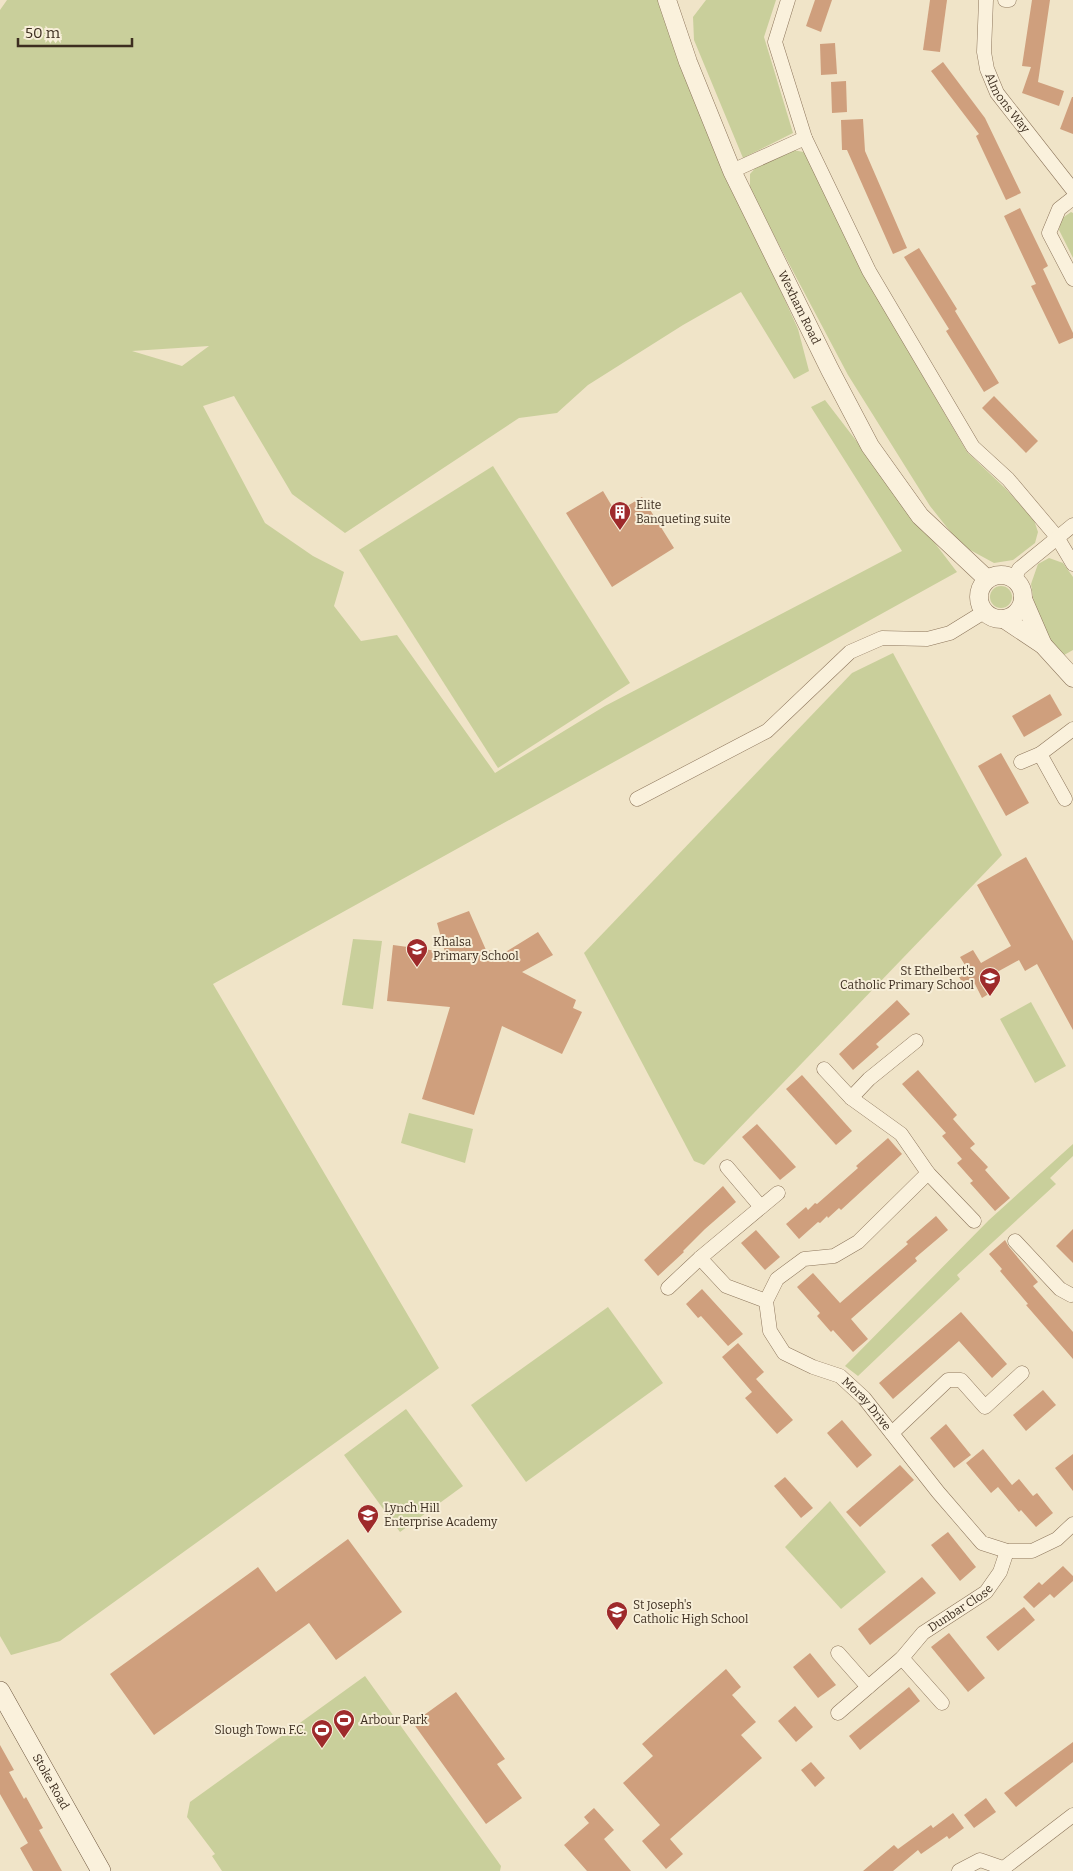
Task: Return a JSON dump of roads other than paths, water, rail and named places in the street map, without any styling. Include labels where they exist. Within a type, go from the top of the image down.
[{"type":"main road","name":"Stoke Road","points":[[0,1691],[101,1871]]},
{"type":"street","points":[[788,0],[775,42],[805,138],[869,271],[973,447],[1008,479],[1056,537],[1073,564]]},
{"type":"street","name":"Almons Way","points":[[986,0],[984,52],[986,69],[997,93],[1073,190]]},
{"type":"street","name":"Wexham Road","points":[[671,2],[688,62],[732,171],[830,370],[870,446],[920,516],[987,579]]},
{"type":"street","points":[[732,171],[805,138]]},
{"type":"street","points":[[1073,198],[1059,209],[1049,233],[1073,280]]},
{"type":"street","points":[[1014,580],[1019,569],[1073,525]]},
{"type":"street","points":[[1023,599],[1017,612],[1004,619],[997,619],[984,612],[980,606],[979,591],[987,579],[1001,575],[1014,580],[1019,585],[1043,645]]},
{"type":"street","points":[[637,799],[768,731],[850,652],[882,638],[927,639],[950,634],[984,612]]},
{"type":"street","points":[[1004,619],[1043,645],[1073,678]]},
{"type":"street","points":[[1021,762],[1040,754],[1073,729]]},
{"type":"street","points":[[1040,754],[1065,799]]},
{"type":"street","points":[[851,1098],[869,1079],[916,1041]]},
{"type":"street","points":[[824,1069],[851,1098],[901,1134],[928,1173],[974,1221]]},
{"type":"street","points":[[727,1167],[761,1207]]},
{"type":"street","points":[[700,1258],[726,1286],[766,1301],[777,1279],[804,1259],[834,1256],[858,1242],[928,1173]]},
{"type":"street","points":[[668,1288],[700,1258],[778,1193]]},
{"type":"street","points":[[1015,1241],[1060,1289],[1072,1295]]},
{"type":"street","name":"Moray Drive","points":[[766,1301],[770,1332],[784,1353],[840,1376],[864,1398],[938,1492],[982,1542],[1007,1551],[1032,1551],[1057,1539],[1073,1524]]},
{"type":"street","points":[[892,1433],[948,1380],[961,1380],[985,1407],[1022,1374]]},
{"type":"street","name":"Dunbar Close","points":[[838,1713],[902,1658],[923,1633],[986,1592],[1000,1572],[1007,1551]]},
{"type":"street","points":[[838,1653],[868,1687]]},
{"type":"street","points":[[902,1658],[942,1703]]},
{"type":"street","points":[[959,1871],[980,1860],[1001,1870],[1073,1815]]},
{"type":"place","name":"Elite Banqueting suite","points":[[620,531]]},
{"type":"place","name":"Khalsa Primary School","points":[[417,968]]},
{"type":"place","name":"St Ethelbert's Catholic Primary School","points":[[990,997]]},
{"type":"place","name":"Lynch Hill Enterprise Academy","points":[[368,1534]]},
{"type":"place","name":"St Joseph's Catholic High School","points":[[617,1631]]},
{"type":"place","name":"Arbour Park","points":[[344,1739]]},
{"type":"place","name":"Slough Town F.C.","points":[[322,1749]]}]
